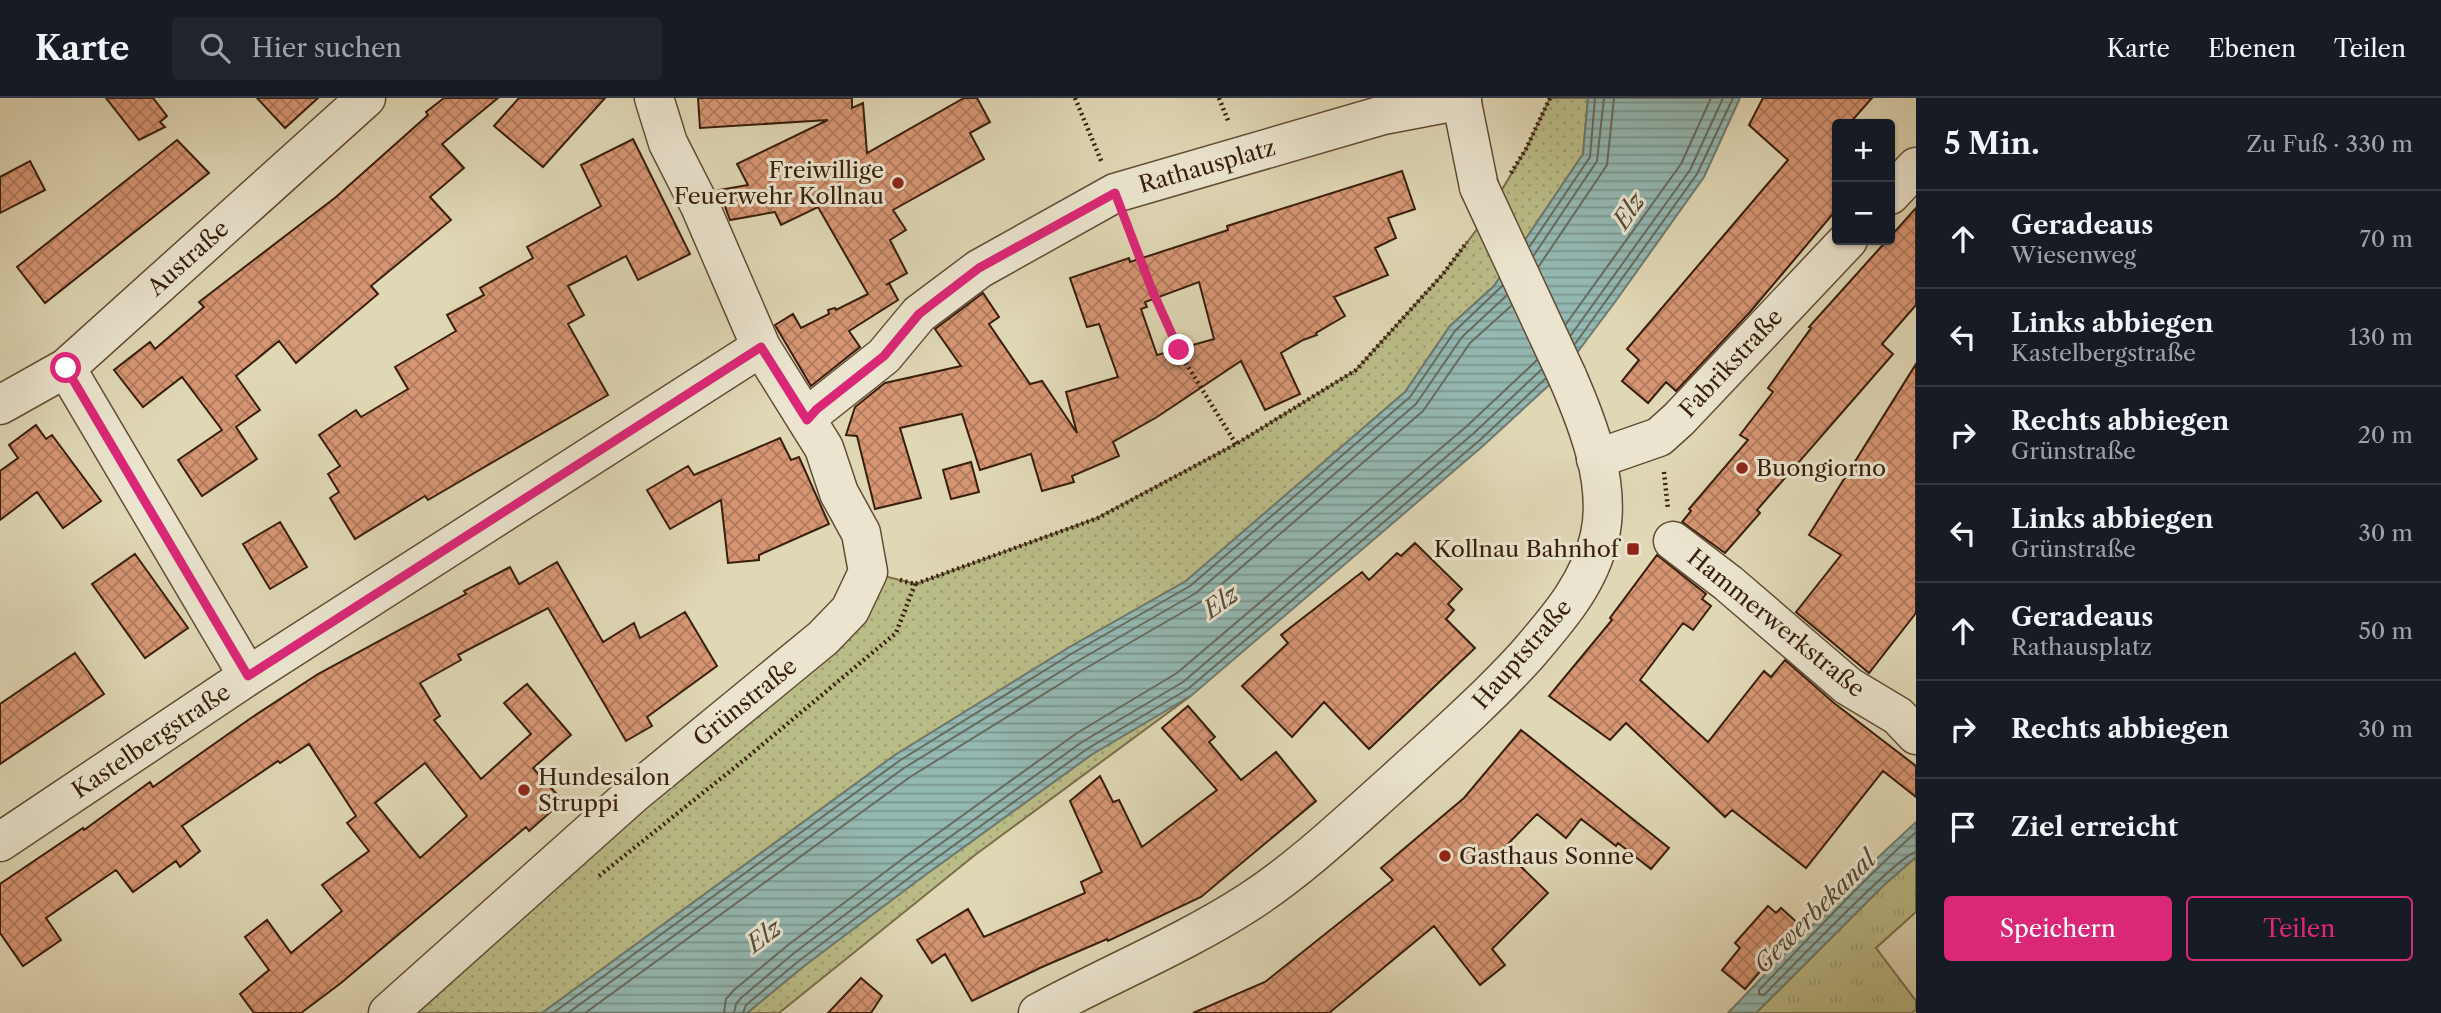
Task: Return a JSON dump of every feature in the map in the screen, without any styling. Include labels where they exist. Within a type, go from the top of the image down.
[{"type":"street","name":"Austraße","points":[[0,405],[66,368],[366,98]]},
{"type":"street","name":"Grünstraße","points":[[388,1013],[633,794],[823,638],[850,610],[868,572],[861,533],[839,493],[824,447],[761,347],[700,206],[668,143],[654,98]]},
{"type":"street","name":"Rathausplatz","points":[[807,420],[884,356],[919,314],[979,268],[1115,193],[1383,115],[1462,99]]},
{"type":"street","name":"Hauptstraße","points":[[1038,1013],[1179,943],[1249,902],[1338,832],[1488,697],[1561,616],[1588,571],[1600,534],[1600,474],[1596,459],[1567,376],[1492,186],[1462,99]]},
{"type":"street","name":"Fabrikstraße","points":[[1596,459],[1659,437],[1843,245]]},
{"type":"street","name":"Kastelbergstraße","points":[[0,842],[248,676],[761,347]]},
{"type":"street","points":[[66,368],[248,676]]},
{"type":"street","name":"Hammerwerkstraße","points":[[1672,541],[1728,583],[1848,686],[1910,715]]},
{"type":"path","points":[[1075,98],[1182,358],[1236,444]]},
{"type":"path","points":[[1492,186],[1526,149],[1550,98]]},
{"type":"path","points":[[595,879],[744,760],[896,633],[915,584],[1098,518],[1236,444],[1356,370],[1443,274],[1467,242]]},
{"type":"path","name":"Hammerwerkstraße","points":[[1659,437],[1672,541]]},
{"type":"green space","points":[[1550,98],[1588,98],[1583,154],[1494,286],[1450,326],[1405,392],[1186,581],[1068,648],[895,755],[542,1013],[388,1013],[868,572],[916,584],[1097,518],[1236,444],[1356,370],[1443,274],[1484,220],[1526,149]]},
{"type":"green space","points":[[1192,695],[975,855],[779,1013],[747,1013],[804,966],[921,878],[1091,755]]},
{"type":"green space","points":[[1916,857],[1916,912],[1876,948],[1916,1001],[1916,1010],[1911,1013],[1756,1013],[1884,885]]},
{"type":"water","name":"Elz","points":[[1588,98],[1740,98],[1704,177],[1615,302],[1561,374],[1484,445],[1192,695],[1091,755],[921,878],[804,966],[747,1013],[542,1013],[895,755],[1068,648],[1186,581],[1405,392],[1450,326],[1494,286],[1583,154]]},
{"type":"water","points":[[1916,822],[1916,857],[1884,885],[1756,1013],[1728,1013],[1871,864]]},
{"type":"building","points":[[106,98],[153,98],[167,116],[160,122],[165,127],[139,140]]},
{"type":"building","points":[[257,98],[318,98],[285,128]]},
{"type":"building","points":[[444,98],[498,98],[442,144],[464,168],[430,197],[451,220],[371,286],[378,294],[296,363],[279,341],[236,376],[260,410],[236,427],[257,459],[202,496],[178,460],[222,430],[182,377],[143,407],[114,370],[150,342],[155,349],[204,307],[199,302],[336,197]]},
{"type":"building","points":[[519,98],[605,98],[543,167],[494,126]]},
{"type":"building","points":[[698,98],[852,98],[852,108],[863,103],[867,153],[964,98],[977,98],[990,122],[970,133],[984,159],[893,210],[906,230],[890,240],[907,273],[889,283],[898,300],[849,331],[860,347],[811,386],[775,325],[793,314],[801,328],[829,314],[828,310],[836,310],[868,294],[818,207],[781,225],[775,212],[730,220],[719,190],[748,185],[737,164],[828,120],[700,128]]},
{"type":"building","points":[[1763,98],[1872,98],[1853,119],[1832,119],[1832,215],[1750,312],[1676,391],[1666,382],[1648,403],[1622,381],[1639,360],[1627,349],[1788,160],[1749,125]]},
{"type":"building","points":[[633,139],[690,254],[638,280],[626,256],[568,286],[584,315],[568,324],[608,395],[428,500],[425,496],[355,539],[330,498],[339,492],[328,474],[340,466],[319,435],[356,410],[361,417],[408,389],[395,367],[456,331],[447,315],[484,295],[480,288],[533,258],[527,247],[601,206],[581,165]]},
{"type":"building","points":[[177,140],[209,173],[45,303],[17,267]]},
{"type":"building","points":[[30,161],[45,190],[0,213],[0,177]]},
{"type":"building","points":[[1402,171],[1415,209],[1388,218],[1396,238],[1375,248],[1388,275],[1334,297],[1345,316],[1316,333],[1317,335],[1281,353],[1300,394],[1265,410],[1241,361],[1157,417],[1113,442],[1119,456],[1072,476],[1074,482],[1042,491],[1031,454],[980,470],[962,414],[900,428],[921,498],[875,509],[857,436],[846,435],[855,407],[885,383],[961,366],[935,329],[983,293],[999,317],[989,324],[1030,384],[1042,381],[1077,433],[1066,392],[1118,377],[1099,324],[1087,327],[1070,278],[1129,258],[1130,262],[1228,230],[1227,226]],"holes":[[[1199,282],[1214,339],[1157,355],[1141,309],[1147,307],[1145,302]]]},
{"type":"building","points":[[1916,208],[1916,305],[1882,344],[1893,354],[1757,510],[1760,513],[1725,553],[1682,522],[1691,511],[1689,509],[1748,440],[1740,435],[1773,392],[1768,388],[1811,328],[1809,327],[1883,245],[1895,245],[1895,231]]},
{"type":"building","points":[[1916,364],[1916,613],[1869,673],[1796,612],[1841,555],[1809,535]]},
{"type":"building","points":[[36,425],[46,439],[52,435],[101,501],[63,528],[37,492],[0,520],[0,471],[18,458],[9,445]]},
{"type":"building","points":[[780,438],[791,460],[799,457],[829,524],[759,555],[759,560],[728,563],[721,500],[670,529],[647,490],[688,466],[694,475]]},
{"type":"building","points":[[971,462],[979,492],[951,499],[943,470]]},
{"type":"building","points":[[280,522],[307,567],[270,589],[243,544]]},
{"type":"building","points":[[1415,543],[1462,589],[1448,604],[1454,610],[1446,619],[1475,648],[1369,749],[1324,702],[1292,737],[1242,686],[1288,643],[1281,635],[1362,572],[1369,580],[1397,553],[1401,556]]},
{"type":"building","points":[[135,554],[188,628],[145,658],[92,584]]},
{"type":"building","points":[[1657,555],[1706,594],[1702,599],[1711,606],[1693,630],[1683,623],[1640,680],[1708,742],[1764,671],[1771,677],[1785,660],[1834,703],[1916,766],[1916,797],[1883,771],[1806,868],[1732,810],[1725,817],[1626,723],[1610,740],[1549,696],[1612,620],[1610,618]]},
{"type":"building","points":[[557,562],[603,642],[634,623],[640,638],[685,612],[717,666],[647,717],[652,726],[626,741],[548,608],[458,655],[461,660],[420,683],[440,716],[434,720],[481,779],[531,734],[504,703],[527,684],[571,735],[533,768],[563,801],[529,831],[526,827],[341,983],[301,1013],[254,1013],[240,994],[269,970],[245,937],[267,920],[291,953],[342,911],[322,885],[369,851],[347,823],[356,816],[309,744],[280,763],[278,761],[182,826],[200,851],[180,867],[176,861],[133,892],[116,870],[46,918],[61,940],[23,966],[0,933],[0,884],[83,828],[84,830],[150,782],[153,787],[318,674],[466,594],[464,591],[510,567],[519,584]],"holes":[[[425,763],[467,816],[420,858],[375,803]]]},
{"type":"building","points":[[75,653],[104,694],[0,764],[0,704]]},
{"type":"building","points":[[1188,706],[1215,737],[1209,742],[1241,780],[1276,752],[1316,801],[1201,897],[972,1001],[945,954],[932,963],[917,940],[968,909],[984,937],[1085,893],[1081,882],[1102,872],[1070,801],[1100,776],[1113,802],[1119,800],[1142,847],[1217,790],[1162,728]]},
{"type":"building","points":[[1521,730],[1669,848],[1651,869],[1581,819],[1566,838],[1537,814],[1503,849],[1548,893],[1492,949],[1505,965],[1480,985],[1434,926],[1329,1013],[1193,1013],[1265,982],[1393,880],[1381,868],[1464,798]]},
{"type":"building","points":[[1768,906],[1776,913],[1781,908],[1800,925],[1745,989],[1722,970],[1740,948],[1735,943]]},
{"type":"building","points":[[861,978],[882,996],[871,1013],[828,1013]]},
{"type":"place","name":"Freiwillige Feuerwehr Kollnau","points":[[898,183]]},
{"type":"place","name":"Buongiorno","points":[[1742,468]]},
{"type":"place","name":"Kollnau Bahnhof","points":[[1633,549]]},
{"type":"place","name":"Hundesalon Struppi","points":[[524,790]]},
{"type":"place","name":"Gasthaus Sonne","points":[[1445,856]]},
{"type":"route","points":[[66,368],[248,676],[761,347],[807,420],[884,356],[919,314],[979,268],[1115,193],[1152,290],[1179,350]]},
{"type":"water label","name":"Gewerbekanal","points":[[1815,912]]}]
